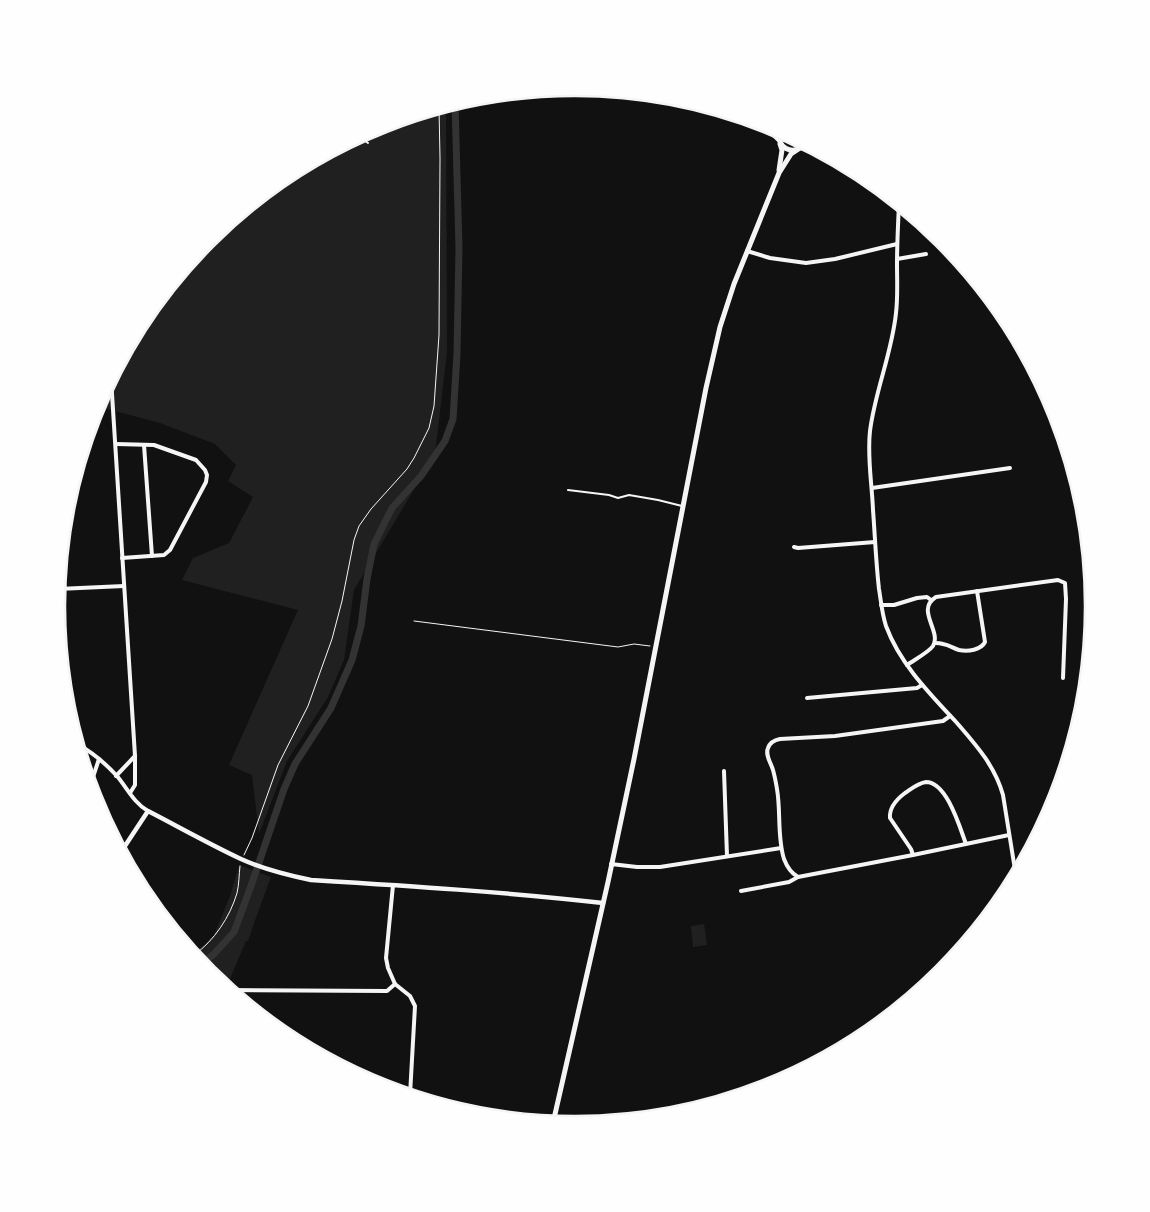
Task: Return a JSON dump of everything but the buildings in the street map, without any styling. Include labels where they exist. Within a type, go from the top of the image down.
[{"type":"main road","points":[[776,138],[788,149],[798,148]]},
{"type":"main road","points":[[555,1115],[603,903],[706,388],[720,327],[747,251],[778,173],[782,150],[779,141]]},
{"type":"main road","points":[[778,173],[791,154],[799,148]]},
{"type":"street","points":[[898,212],[896,312],[870,432],[875,542],[881,605],[894,645],[907,665],[922,685],[984,755],[994,772],[1003,795],[1014,865]]},
{"type":"street","points":[[747,251],[770,258],[806,263],[835,260],[897,244]]},
{"type":"street","points":[[897,259],[926,254]]},
{"type":"street","points":[[113,391],[134,756],[135,785],[130,793]]},
{"type":"street","points":[[116,444],[154,445],[196,460],[202,465],[207,475],[206,482],[170,550],[164,555],[122,558]]},
{"type":"street","points":[[144,445],[152,556]]},
{"type":"street","points":[[872,488],[1010,468]]},
{"type":"street","points":[[794,547],[875,542]]},
{"type":"street","points":[[907,665],[932,648],[935,643],[928,606],[931,600],[936,597],[1058,580],[1065,583],[1066,599],[1063,678]]},
{"type":"street","points":[[65,590],[124,586]]},
{"type":"street","points":[[935,643],[960,650],[971,650],[983,646],[985,642],[977,591]]},
{"type":"street","points":[[881,605],[894,605],[917,598],[927,597],[931,600]]},
{"type":"street","points":[[807,698],[917,688],[922,685]]},
{"type":"street","points":[[798,877],[789,870],[781,848],[778,798],[773,768],[767,753],[767,748],[770,744],[780,739],[834,736],[943,721],[950,716]]},
{"type":"street","points":[[86,750],[99,759],[116,776],[138,804],[148,811],[270,870],[311,880],[440,888],[603,903]]},
{"type":"street","points":[[116,776],[134,756]]},
{"type":"street","points":[[94,775],[99,759]]},
{"type":"street","points":[[724,772],[727,856]]},
{"type":"street","points":[[913,855],[890,818],[890,813],[898,800],[924,782],[934,785],[940,790],[956,814],[966,844]]},
{"type":"street","points":[[125,846],[148,811]]},
{"type":"street","points":[[742,891],[789,882],[798,877],[1009,835]]},
{"type":"street","points":[[611,864],[637,867],[660,866],[781,848]]},
{"type":"street","points":[[392,885],[386,958],[395,984],[410,996],[415,1006],[410,1089]]},
{"type":"street","points":[[240,990],[387,991],[395,984]]},
{"type":"lane","points":[[568,490],[609,495],[618,498],[628,496],[658,500],[683,506]]},
{"type":"path","points":[[245,858],[278,765],[308,706],[332,639],[342,601],[354,540],[359,526],[371,509],[407,469],[429,428],[432,417],[439,335],[440,158],[438,114]]},
{"type":"path","points":[[414,621],[618,647],[634,644],[655,647]]},
{"type":"path","points":[[200,951],[213,938],[228,912],[236,894],[240,864]]},
{"type":"shaded area","points":[[446,112],[447,352],[435,454],[354,590],[344,660],[328,697],[287,761],[259,834],[252,775],[229,765],[298,610],[182,580],[193,558],[229,543],[253,497],[228,481],[236,465],[215,444],[160,423],[105,408],[133,351],[151,323],[170,296],[214,245],[265,201],[320,164],[380,135]]},
{"type":"shaded area","points":[[239,865],[271,877],[248,941],[246,941],[229,980],[198,949],[214,935],[230,896]]},
{"type":"shaded area","points":[[704,924],[707,945],[693,947],[691,926]]},
{"type":"waterway","points":[[207,959],[234,932],[284,789],[295,764],[331,708],[352,660],[361,626],[374,544],[392,508],[421,476],[445,441],[453,419],[457,354],[459,248],[455,110]]}]
